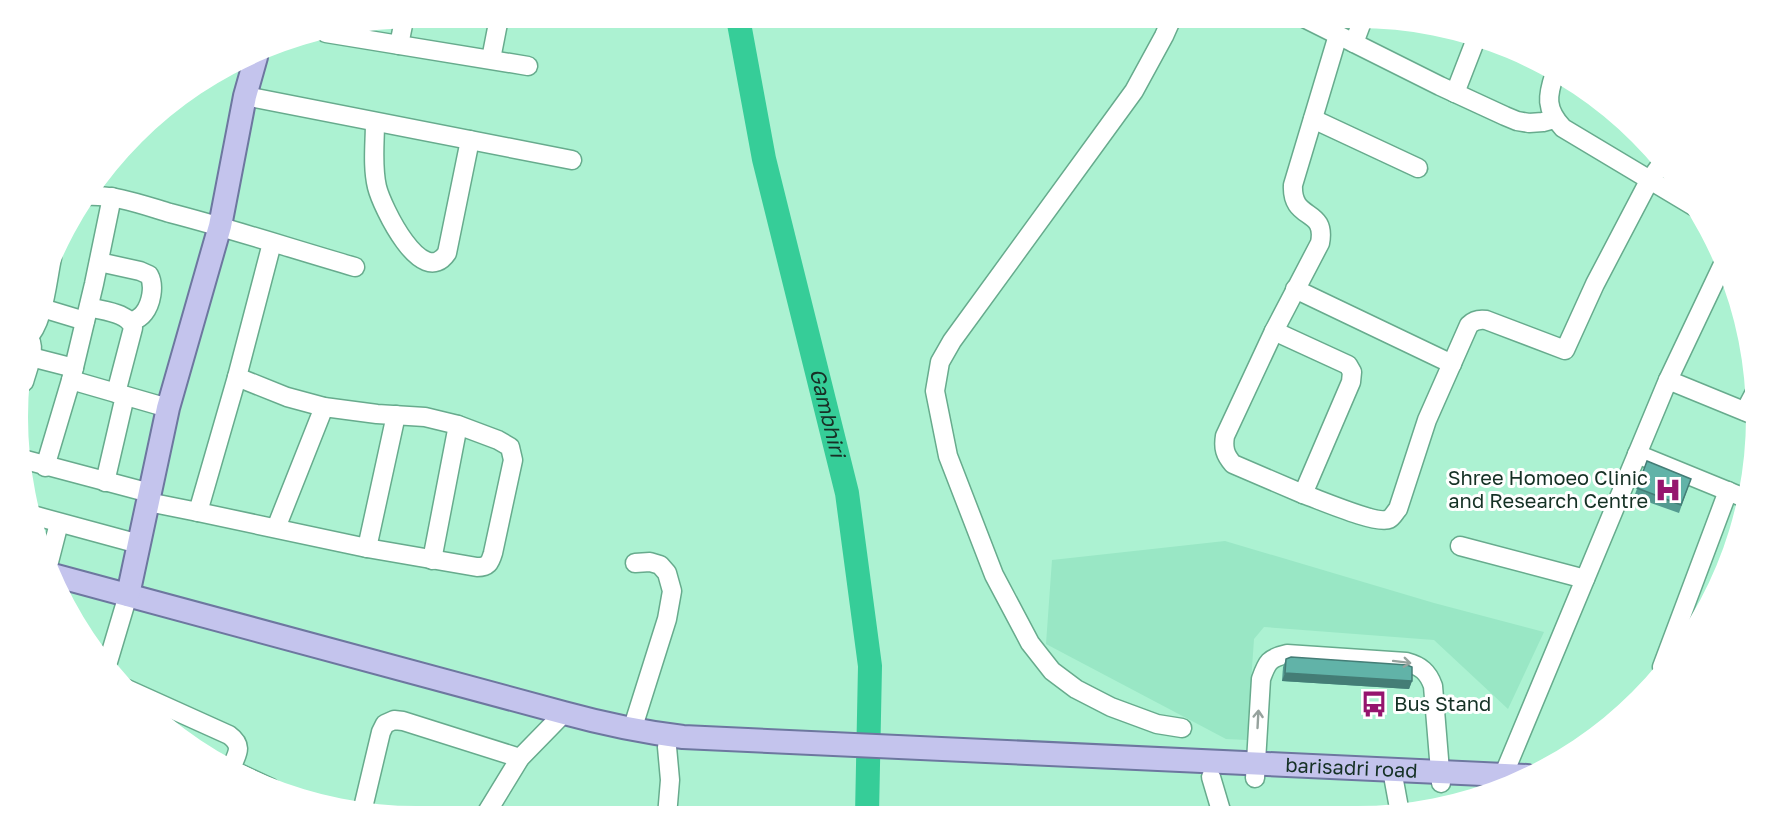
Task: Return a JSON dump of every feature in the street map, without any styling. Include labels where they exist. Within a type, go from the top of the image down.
[{"type":"main road","points":[[128,595],[168,408],[220,226],[245,96],[254,65]]},
{"type":"main road","points":[[63,578],[626,729],[683,737],[1180,768]]},
{"type":"main road","points":[[626,729],[625,735],[631,738],[667,747],[1180,768]]},
{"type":"main road","name":"barisadri road","points":[[1180,768],[1441,778],[1491,783]]},
{"type":"main road","name":"barisadri road","points":[[1180,768],[1211,777],[1255,771]]},
{"type":"street","points":[[491,59],[497,28]]},
{"type":"street","points":[[1168,28],[1134,91],[952,341],[940,362],[935,391],[948,456],[994,575],[1030,643],[1052,672],[1076,689],[1111,707],[1157,724],[1182,728]]},
{"type":"street","points":[[1324,28],[1455,93],[1518,121],[1538,123],[1554,119]]},
{"type":"street","points":[[1355,28],[1346,39],[1313,119],[1293,185],[1296,204],[1314,217],[1320,226],[1322,235],[1320,243],[1274,331],[1225,436],[1223,446],[1233,464],[1303,494],[1380,521],[1394,515],[1398,509],[1426,420],[1469,325],[1480,319],[1565,350],[1595,284],[1657,170]]},
{"type":"street","points":[[399,45],[402,29]]},
{"type":"street","points":[[343,36],[528,66]]},
{"type":"street","points":[[1455,93],[1473,46]]},
{"type":"street","points":[[1552,81],[1549,91],[1550,111],[1563,128],[1677,197]]},
{"type":"street","points":[[245,96],[572,160]]},
{"type":"street","points":[[1313,119],[1418,168]]},
{"type":"street","points":[[375,122],[377,188],[394,224],[410,248],[425,261],[433,263],[442,260],[447,253],[470,140]]},
{"type":"street","points":[[98,196],[220,226],[355,267]]},
{"type":"street","points":[[45,467],[72,374],[99,262],[96,198]]},
{"type":"street","points":[[198,512],[272,243]]},
{"type":"street","points":[[99,262],[149,275],[152,287],[148,304],[142,316],[131,322]]},
{"type":"street","points":[[1508,775],[1585,579],[1637,454],[1668,380],[1718,274]]},
{"type":"street","points":[[1295,289],[1452,364]]},
{"type":"street","points":[[44,308],[87,314],[120,315],[131,322],[133,328],[105,482]]},
{"type":"street","points":[[1274,331],[1348,364],[1352,372],[1351,382],[1303,494]]},
{"type":"street","points":[[35,347],[72,374],[121,395],[168,408]]},
{"type":"street","points":[[31,462],[105,482],[198,512],[432,560],[477,567],[484,567],[488,564],[493,553],[513,460],[510,447],[458,425],[426,417],[324,407],[287,397],[237,376]]},
{"type":"street","points":[[1668,380],[1746,412]]},
{"type":"street","points":[[276,528],[324,407]]},
{"type":"street","points":[[367,548],[396,415]]},
{"type":"street","points":[[432,560],[458,425]]},
{"type":"street","points":[[1637,454],[1738,495]]},
{"type":"street","points":[[1669,649],[1728,491]]},
{"type":"street","points":[[42,518],[139,544]]},
{"type":"street","points":[[52,552],[59,523]]},
{"type":"street","points":[[1460,546],[1585,579]]},
{"type":"street","points":[[626,729],[667,619],[672,591],[666,573],[660,565],[650,562],[635,563]]},
{"type":"street","points":[[110,655],[128,595]]},
{"type":"street","points":[[1255,771],[1261,679],[1266,664],[1275,657],[1287,654],[1406,662],[1419,665],[1429,675],[1433,686],[1441,778]]},
{"type":"street","points":[[148,699],[236,740],[239,746],[234,760]]},
{"type":"street","points":[[491,806],[520,759],[564,713]]},
{"type":"street","points":[[364,803],[381,732],[385,724],[394,720],[520,759]]},
{"type":"street","points":[[667,747],[670,780],[668,806]]},
{"type":"street","points":[[1393,776],[1398,804]]},
{"type":"street","points":[[1211,777],[1220,806]]},
{"type":"shaded area","points":[[1225,541],[1434,603],[1544,632],[1508,709],[1434,640],[1264,627],[1254,639],[1247,740],[1226,739],[1046,644],[1052,560]]},
{"type":"building","points":[[1647,461],[1691,479],[1681,505],[1637,488]]},
{"type":"building","points":[[1291,657],[1407,665],[1412,667],[1412,681],[1285,673],[1286,659]]},
{"type":"waterway","name":"Gambhiri","points":[[740,28],[764,159],[847,493],[870,666],[867,806]]},
{"type":"place","name":"Shree Homoeo Clinic and Research Centre","points":[[1668,490]]},
{"type":"place","name":"Bus Stand","points":[[1374,704]]}]
